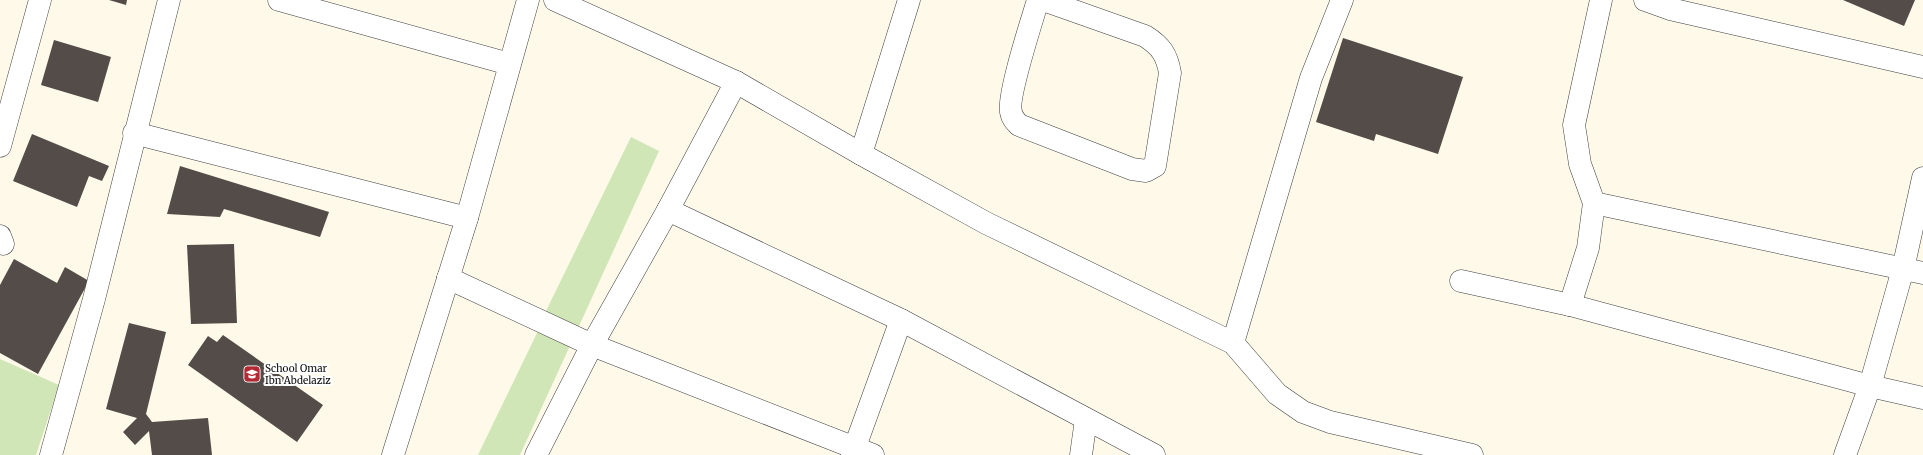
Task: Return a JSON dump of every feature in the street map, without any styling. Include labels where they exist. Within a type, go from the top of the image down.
[{"type":"street","points":[[0,146],[6,106],[40,0]]},
{"type":"street","points":[[51,455],[94,299],[134,133],[169,0]]},
{"type":"street","points":[[393,455],[467,218],[528,0]]},
{"type":"street","points":[[555,0],[736,82],[861,154],[986,222],[1234,342],[1277,394],[1303,412],[1330,422],[1472,455]]},
{"type":"street","points":[[861,154],[909,0]]},
{"type":"street","points":[[1038,0],[1014,90],[1010,111],[1013,119],[1019,126],[1132,169],[1146,171],[1155,166],[1170,73],[1168,59],[1164,51],[1156,43],[1145,36],[1043,0]]},
{"type":"street","points":[[1234,342],[1311,78],[1342,0]]},
{"type":"street","points":[[1570,305],[1588,248],[1594,203],[1580,164],[1574,125],[1601,0]]},
{"type":"street","points":[[1644,0],[1670,9],[1923,67]]},
{"type":"street","points":[[285,1],[509,64]]},
{"type":"street","points":[[536,455],[592,345],[668,210],[736,82]]},
{"type":"street","points":[[134,133],[467,218]]},
{"type":"street","points":[[1845,455],[1913,271],[1923,178]]},
{"type":"street","points":[[1594,203],[1913,271]]},
{"type":"street","points":[[668,210],[901,320],[1154,455]]},
{"type":"street","points":[[448,278],[592,345],[859,453],[901,320]]},
{"type":"street","points":[[1461,280],[1570,305],[1870,386],[1923,398]]},
{"type":"street","points":[[1081,455],[1086,419]]},
{"type":"green space","points":[[631,137],[659,151],[520,455],[478,455],[538,331],[545,313]]},
{"type":"green space","points":[[0,359],[59,385],[36,455],[0,455]]},
{"type":"building","points":[[109,0],[127,0],[126,5]]},
{"type":"building","points":[[1843,0],[1915,0],[1904,26]]},
{"type":"building","points":[[1343,38],[1463,77],[1438,154],[1376,134],[1374,141],[1316,122]]},
{"type":"building","points":[[54,40],[111,57],[98,102],[41,85]]},
{"type":"building","points":[[32,134],[109,166],[102,181],[89,176],[77,207],[13,181]]},
{"type":"building","points":[[180,166],[329,212],[320,237],[224,209],[220,217],[167,214]]},
{"type":"building","points":[[234,244],[237,323],[191,324],[187,245]]},
{"type":"building","points":[[14,259],[57,283],[65,267],[89,281],[38,374],[0,353],[0,285]]},
{"type":"building","points":[[129,323],[166,332],[146,414],[152,422],[208,418],[212,455],[152,455],[149,431],[135,445],[123,432],[137,418],[106,409]]},
{"type":"building","points":[[223,335],[323,405],[297,442],[188,365],[208,336],[217,342]]},
{"type":"place","name":"School Omar Ibn Abdelaziz","points":[[252,374]]}]
